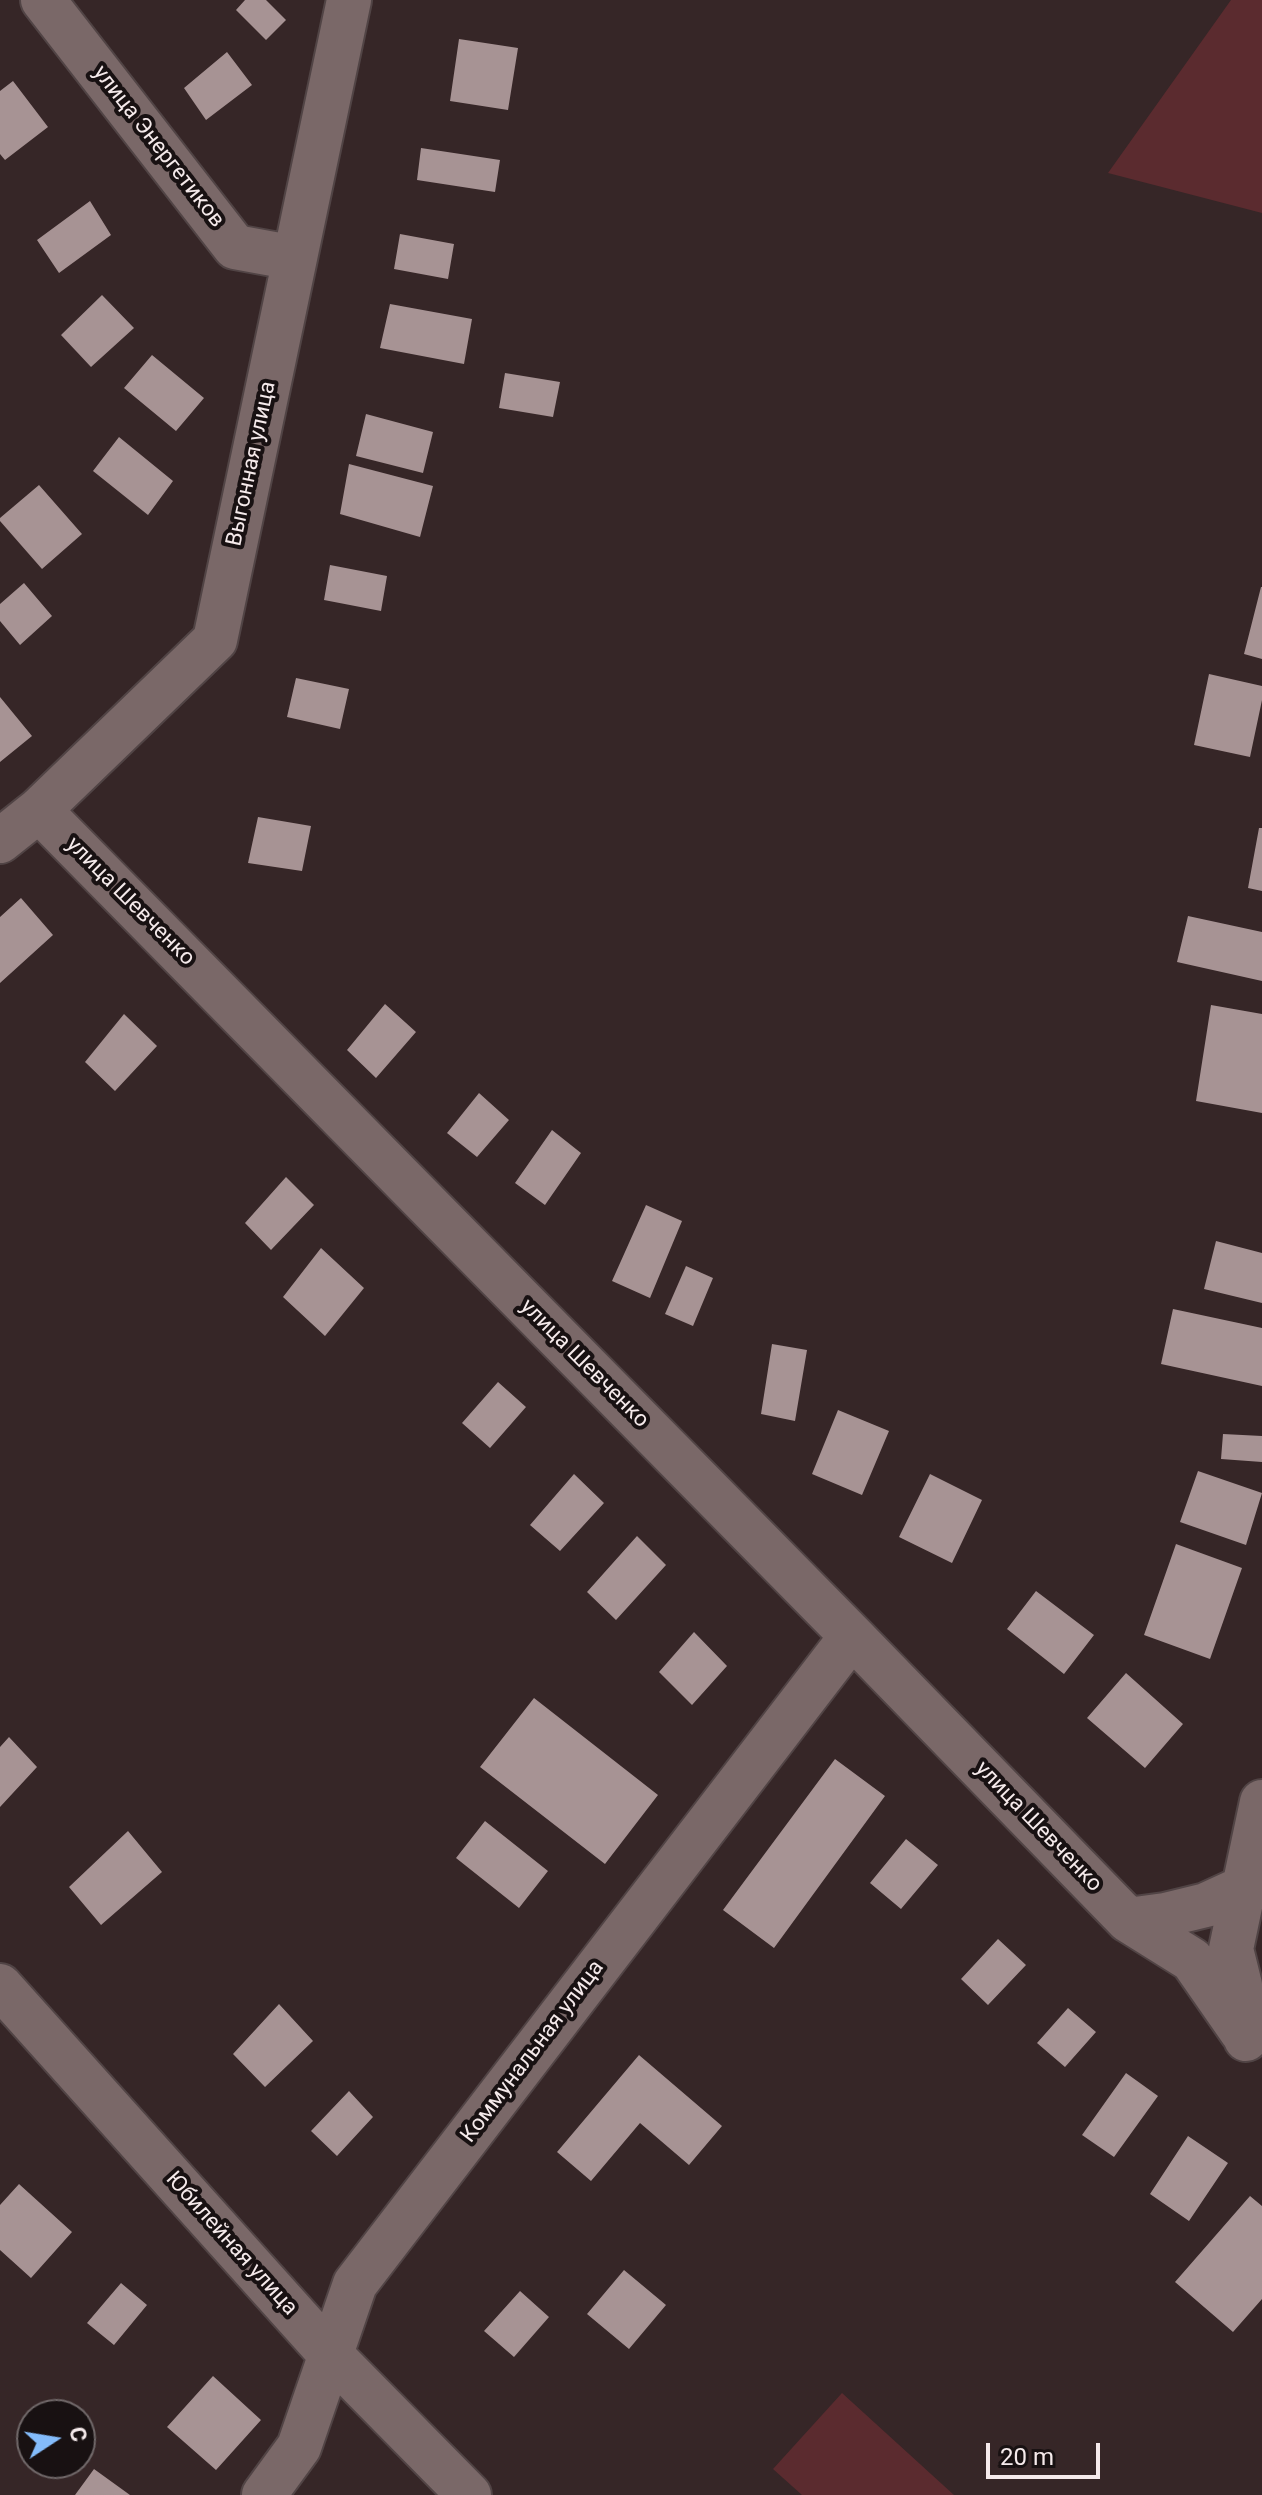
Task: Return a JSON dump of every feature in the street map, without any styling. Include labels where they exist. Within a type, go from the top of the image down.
[{"type":"street","name":"улица Энергетиков","points":[[43,0],[235,247],[295,258]]},
{"type":"street","name":"Выгонная улица","points":[[0,841],[39,810],[215,640],[349,0]]},
{"type":"street","name":"улица Шевченко","points":[[39,810],[1128,1920],[1192,1960],[1254,2047]]},
{"type":"street","name":"Коммунальная улица","points":[[264,2495],[299,2447],[355,2284],[852,1636]]},
{"type":"street","points":[[1254,2047],[1231,1949],[1262,1802]]},
{"type":"street","points":[[1128,1920],[1206,1905],[1243,1888]]},
{"type":"street","name":"Юбилейная улица","points":[[0,1986],[330,2354],[469,2495]]},
{"type":"shaded area","points":[[1231,0],[1262,0],[1262,213],[1108,173]]},
{"type":"shaded area","points":[[842,2393],[954,2495],[802,2495],[773,2469]]},
{"type":"building","points":[[245,0],[266,0],[286,20],[266,40],[236,10]]},
{"type":"building","points":[[459,39],[518,48],[508,110],[450,101]]},
{"type":"building","points":[[227,52],[252,85],[206,120],[184,88]]},
{"type":"building","points":[[13,81],[48,127],[5,160],[0,154],[0,91]]},
{"type":"building","points":[[421,148],[500,160],[495,192],[417,180]]},
{"type":"building","points":[[90,201],[111,235],[59,273],[37,240]]},
{"type":"building","points":[[400,234],[454,244],[448,279],[394,269]]},
{"type":"building","points":[[102,295],[134,328],[91,367],[61,335]]},
{"type":"building","points":[[390,304],[472,319],[464,364],[380,348]]},
{"type":"building","points":[[152,355],[204,398],[176,431],[124,388]]},
{"type":"building","points":[[505,373],[560,382],[553,417],[499,408]]},
{"type":"building","points":[[366,414],[433,432],[423,473],[356,456]]},
{"type":"building","points":[[119,437],[173,481],[148,515],[93,471]]},
{"type":"building","points":[[349,464],[433,486],[420,537],[340,514]]},
{"type":"building","points":[[39,485],[82,534],[42,569],[0,521]]},
{"type":"building","points":[[330,565],[387,576],[381,611],[324,600]]},
{"type":"building","points":[[24,583],[52,616],[20,645],[0,621],[0,604]]},
{"type":"building","points":[[1262,587],[1262,659],[1244,654]]},
{"type":"building","points":[[1209,674],[1262,686],[1250,757],[1194,745]]},
{"type":"building","points":[[296,678],[349,689],[340,729],[287,717]]},
{"type":"building","points":[[0,697],[32,736],[0,762]]},
{"type":"building","points":[[258,817],[311,826],[302,871],[248,863]]},
{"type":"building","points":[[1259,828],[1262,828],[1262,891],[1248,888]]},
{"type":"building","points":[[21,898],[53,935],[0,983],[0,917]]},
{"type":"building","points":[[1188,916],[1262,932],[1262,981],[1177,962]]},
{"type":"building","points":[[385,1004],[416,1032],[376,1078],[347,1050]]},
{"type":"building","points":[[1211,1005],[1262,1014],[1262,1113],[1196,1101]]},
{"type":"building","points":[[124,1014],[157,1046],[115,1091],[85,1062]]},
{"type":"building","points":[[479,1093],[509,1120],[477,1157],[447,1133]]},
{"type":"building","points":[[552,1130],[581,1153],[545,1205],[515,1183]]},
{"type":"building","points":[[286,1177],[314,1205],[271,1250],[245,1223]]},
{"type":"building","points":[[646,1205],[682,1221],[650,1298],[612,1281]]},
{"type":"building","points":[[1216,1241],[1262,1253],[1262,1303],[1204,1289]]},
{"type":"building","points":[[321,1248],[364,1288],[325,1336],[283,1297]]},
{"type":"building","points":[[686,1266],[713,1278],[693,1326],[665,1314]]},
{"type":"building","points":[[1173,1309],[1262,1328],[1262,1386],[1161,1364]]},
{"type":"building","points":[[772,1344],[807,1350],[795,1421],[761,1414]]},
{"type":"building","points":[[498,1382],[526,1407],[490,1448],[462,1423]]},
{"type":"building","points":[[838,1410],[889,1431],[862,1495],[812,1474]]},
{"type":"building","points":[[1223,1434],[1262,1436],[1262,1462],[1221,1459]]},
{"type":"building","points":[[1198,1471],[1262,1493],[1246,1545],[1180,1522]]},
{"type":"building","points":[[574,1474],[604,1503],[560,1551],[530,1525]]},
{"type":"building","points":[[930,1474],[982,1500],[952,1563],[899,1537]]},
{"type":"building","points":[[637,1536],[666,1565],[616,1620],[587,1592]]},
{"type":"building","points":[[1176,1544],[1242,1568],[1210,1659],[1144,1635]]},
{"type":"building","points":[[1036,1591],[1094,1635],[1064,1674],[1007,1629]]},
{"type":"building","points":[[694,1632],[727,1666],[692,1705],[659,1672]]},
{"type":"building","points":[[1126,1673],[1183,1724],[1145,1768],[1087,1718]]},
{"type":"building","points":[[534,1698],[658,1795],[605,1864],[480,1767]]},
{"type":"building","points":[[9,1737],[37,1767],[0,1807],[0,1747]]},
{"type":"building","points":[[835,1759],[885,1796],[774,1948],[723,1910]]},
{"type":"building","points":[[485,1821],[548,1871],[519,1908],[456,1858]]},
{"type":"building","points":[[128,1831],[162,1872],[101,1925],[69,1887]]},
{"type":"building","points":[[906,1839],[938,1865],[901,1909],[870,1883]]},
{"type":"building","points":[[998,1939],[1026,1965],[988,2005],[961,1979]]},
{"type":"building","points":[[279,2004],[313,2041],[265,2087],[233,2054]]},
{"type":"building","points":[[1068,2008],[1096,2032],[1065,2067],[1037,2043]]},
{"type":"building","points":[[639,2055],[722,2126],[689,2165],[640,2123],[591,2181],[557,2152]]},
{"type":"building","points":[[1126,2073],[1158,2096],[1114,2157],[1082,2135]]},
{"type":"building","points":[[349,2091],[373,2117],[337,2156],[311,2131]]},
{"type":"building","points":[[1188,2136],[1228,2163],[1189,2221],[1150,2194]]},
{"type":"building","points":[[19,2184],[72,2232],[31,2278],[0,2250],[0,2205]]},
{"type":"building","points":[[1250,2196],[1262,2206],[1262,2299],[1233,2332],[1175,2282]]},
{"type":"building","points":[[624,2270],[666,2305],[629,2349],[587,2314]]},
{"type":"building","points":[[121,2283],[147,2305],[114,2345],[87,2323]]},
{"type":"building","points":[[520,2291],[549,2317],[514,2357],[484,2331]]},
{"type":"building","points":[[213,2376],[261,2420],[216,2470],[167,2427]]},
{"type":"building","points":[[96,2470],[130,2495],[75,2495],[87,2479],[96,2479]]}]
